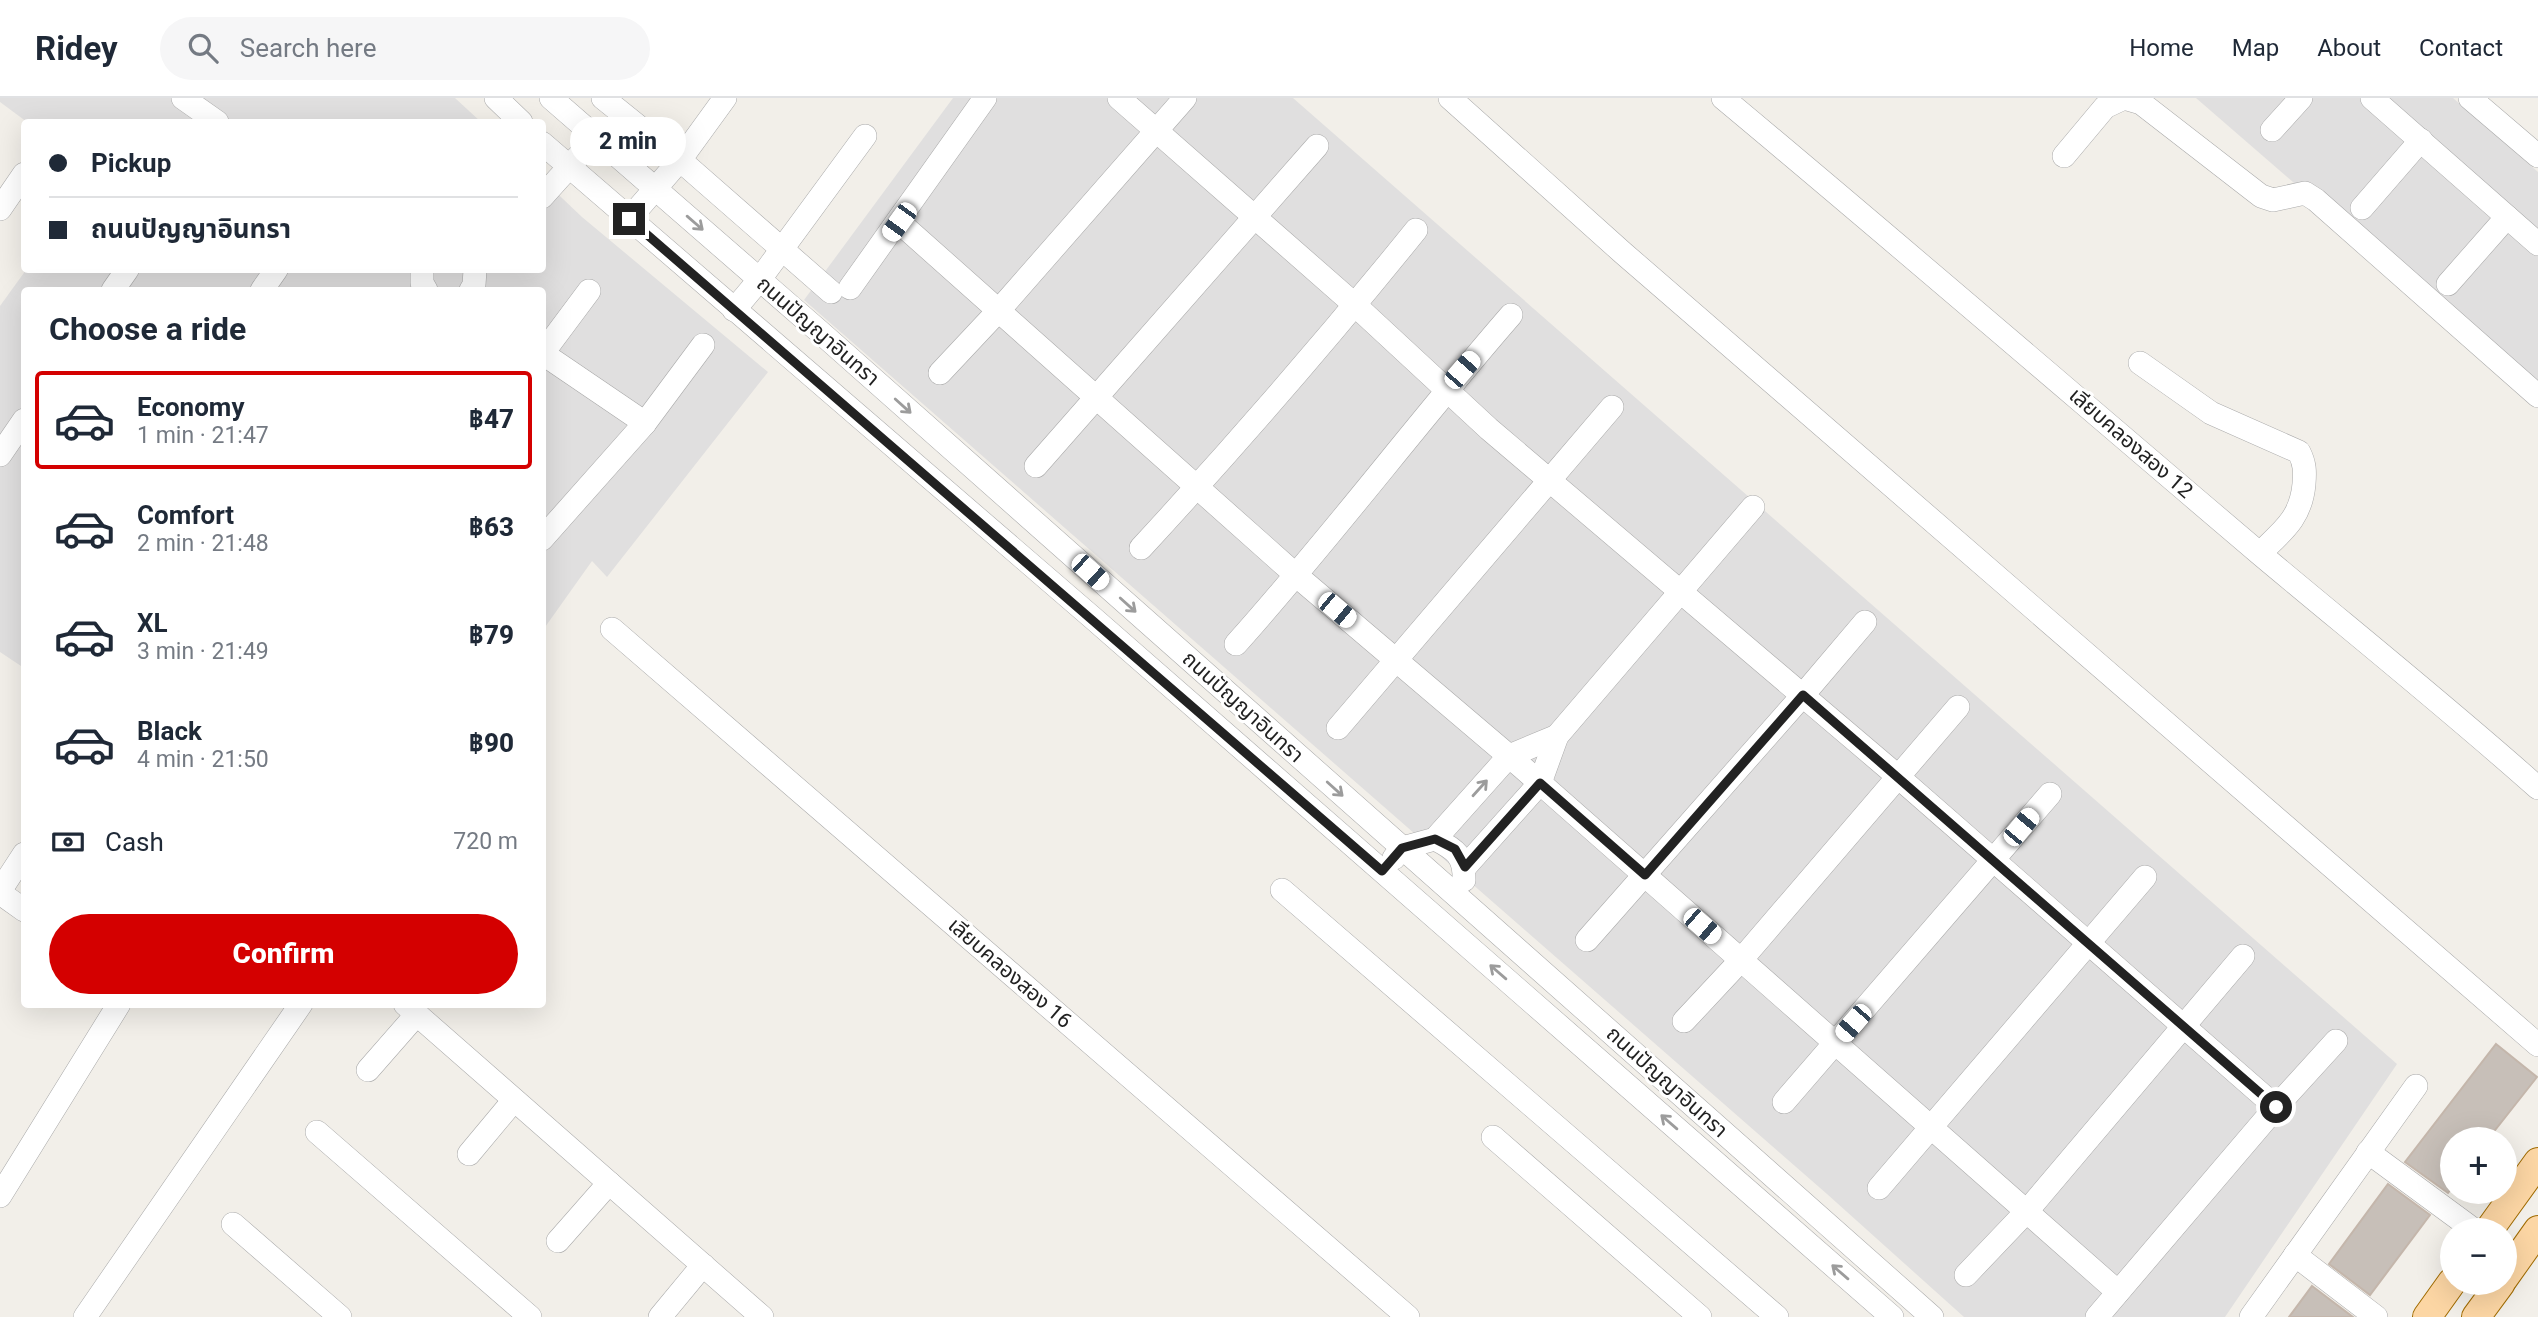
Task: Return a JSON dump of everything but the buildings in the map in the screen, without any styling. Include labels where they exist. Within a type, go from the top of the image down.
[{"type":"main road","points":[[2498,1218],[2538,1162]]},
{"type":"main road","points":[[2517,1260],[2538,1230]]},
{"type":"main road","points":[[2427,1317],[2443,1295]]},
{"type":"main road","points":[[2476,1317],[2492,1295]]},
{"type":"street","points":[[183,98],[214,119]]},
{"type":"street","points":[[496,98],[518,119]]},
{"type":"street","name":"ถนนปัญญาอินทรา","points":[[552,98],[1932,1317]]},
{"type":"street","points":[[603,98],[680,160],[782,250],[840,290],[899,222],[985,98]]},
{"type":"street","points":[[629,219],[680,160],[725,98]]},
{"type":"street","points":[[1119,98],[1550,481],[1803,695],[2276,1107]]},
{"type":"street","points":[[940,373],[1000,310],[1185,98]]},
{"type":"street","points":[[1450,98],[1623,253],[2538,1045]]},
{"type":"street","name":"เลียบคลองสอง 12","points":[[1723,98],[1883,230],[2260,554],[2464,722],[2538,788]]},
{"type":"street","points":[[2064,156],[2105,107],[2124,98],[2141,103],[2262,197],[2273,200],[2305,193],[2316,200],[2538,396]]},
{"type":"street","points":[[2272,130],[2301,98]]},
{"type":"street","points":[[2372,98],[2538,244]]},
{"type":"street","points":[[2470,98],[2538,156]]},
{"type":"street","points":[[546,141],[569,115]]},
{"type":"street","points":[[734,310],[782,250],[865,136]]},
{"type":"street","points":[[546,193],[595,138]]},
{"type":"street","points":[[2362,208],[2421,141]]},
{"type":"street","name":"ถนนปัญญาอินทรา","points":[[546,146],[1892,1317]]},
{"type":"street","points":[[1036,466],[1317,146]]},
{"type":"street","points":[[0,209],[21,178]]},
{"type":"street","points":[[2448,284],[2507,217]]},
{"type":"street","points":[[899,222],[1097,395],[1297,576],[1540,783],[2118,1292]]},
{"type":"street","points":[[1140,548],[1198,486],[1355,305],[1416,230]]},
{"type":"street","points":[[546,349],[589,291]]},
{"type":"street","points":[[1236,644],[1297,576],[1446,389],[1511,315]]},
{"type":"street","points":[[546,534],[645,423],[702,345]]},
{"type":"street","points":[[546,355],[645,423]]},
{"type":"street","points":[[2140,363],[2211,414],[2299,452],[2305,463],[2302,501],[2291,524],[2260,554]]},
{"type":"street","points":[[1338,728],[1612,407]]},
{"type":"street","points":[[0,455],[21,425]]},
{"type":"street","points":[[1465,867],[1540,783],[1557,736],[1753,507]]},
{"type":"street","points":[[1587,940],[1865,622]]},
{"type":"street","name":"เลียบคลองสอง 16","points":[[612,629],[1408,1317]]},
{"type":"street","points":[[1684,1021],[1741,960],[1958,707]]},
{"type":"street","points":[[1382,871],[1402,848],[1435,839],[1509,756],[1557,736]]},
{"type":"street","points":[[1784,1102],[2050,794]]},
{"type":"street","points":[[1435,839],[1455,849],[1465,867],[1463,901],[1442,924]]},
{"type":"street","points":[[21,859],[0,892],[21,908]]},
{"type":"street","points":[[1879,1188],[2145,877]]},
{"type":"street","points":[[1282,890],[1777,1317]]},
{"type":"street","points":[[1966,1275],[2027,1211],[2243,956]]},
{"type":"street","points":[[0,1196],[117,1008]]},
{"type":"street","points":[[85,1317],[298,1008]]},
{"type":"street","points":[[368,1070],[411,1009],[762,1317]]},
{"type":"street","points":[[2097,1317],[2276,1107],[2336,1041]]},
{"type":"street","points":[[2251,1317],[2416,1086]]},
{"type":"street","points":[[469,1154],[514,1100]]},
{"type":"street","points":[[317,1132],[530,1317]]},
{"type":"street","points":[[1493,1137],[1700,1317]]},
{"type":"street","points":[[2368,1152],[2458,1218]]},
{"type":"street","points":[[558,1241],[609,1183]]},
{"type":"street","points":[[233,1224],[340,1317]]},
{"type":"street","points":[[2295,1255],[2376,1317]]},
{"type":"street","points":[[660,1317],[703,1265]]},
{"type":"shaded area","points":[[0,98],[455,98],[478,119],[23,119],[0,102]]},
{"type":"shaded area","points":[[953,98],[1293,98],[2397,1064],[2225,1317],[1964,1317],[1827,1194],[804,300]]},
{"type":"shaded area","points":[[2196,98],[2453,98],[2538,172],[2538,394]]},
{"type":"shaded area","points":[[546,183],[582,217],[768,372],[607,577],[592,561],[546,626],[546,287],[21,287],[21,666],[0,652],[0,306],[24,273],[546,273]]},
{"type":"route","points":[[629,219],[1115,637],[1382,871],[1402,848],[1435,839],[1455,849],[1465,867],[1540,783],[1645,875],[1803,695],[2276,1107]]}]
